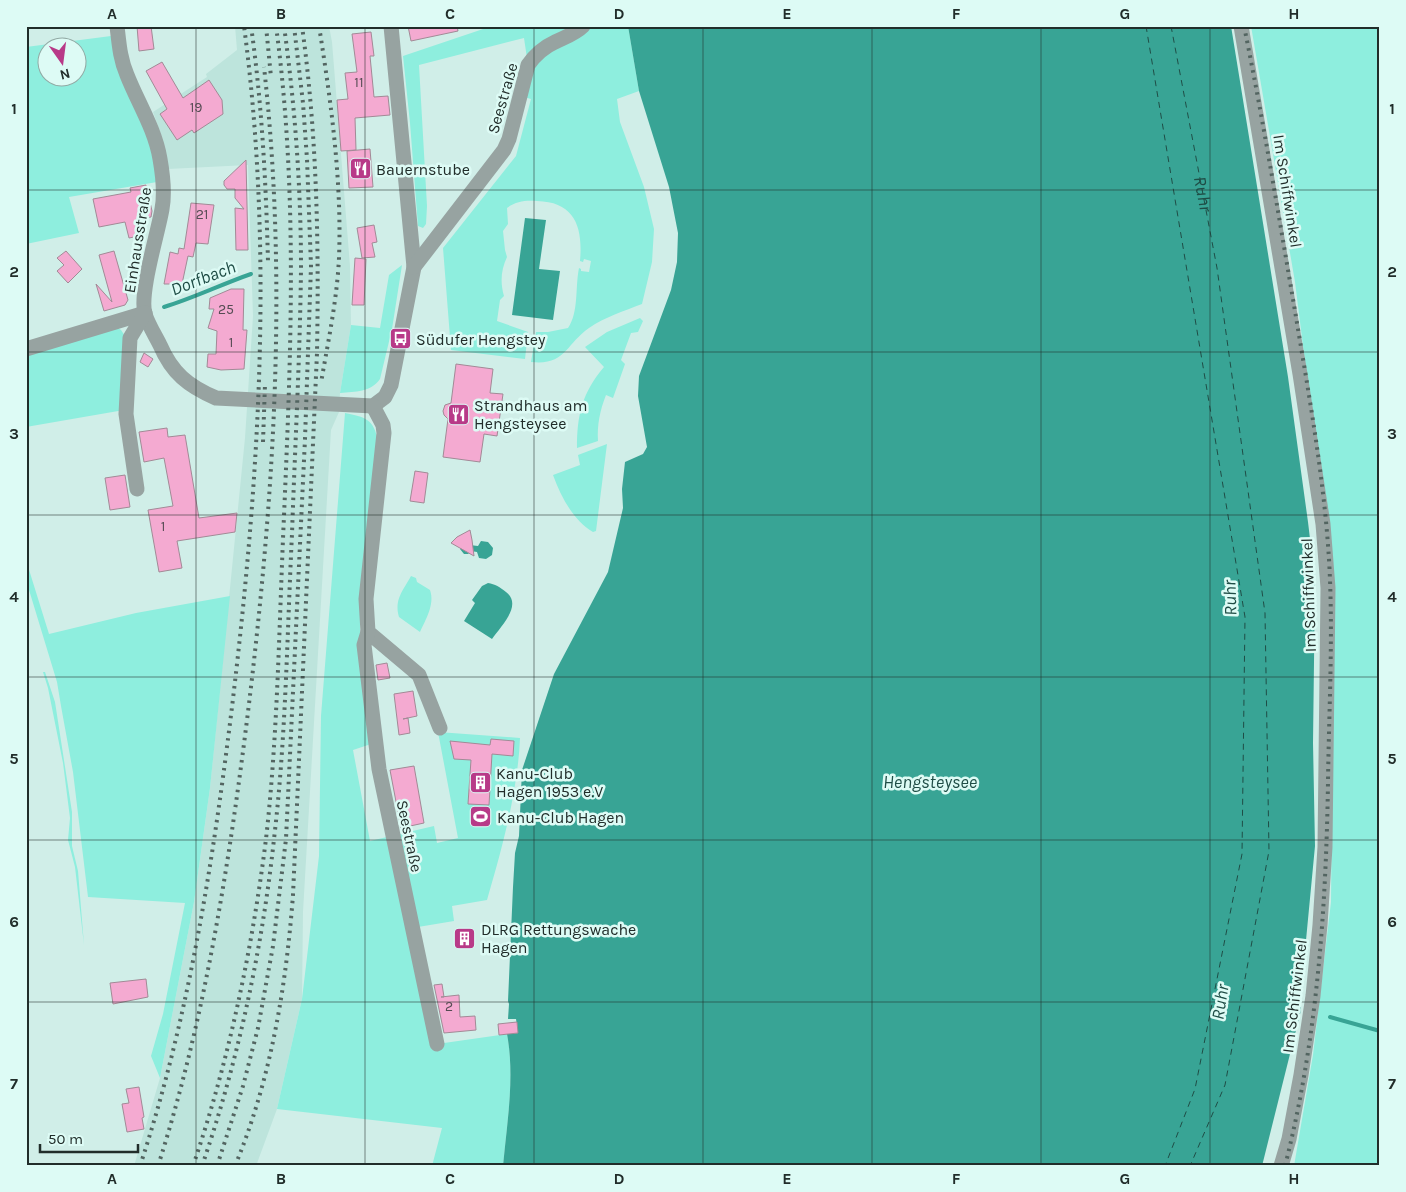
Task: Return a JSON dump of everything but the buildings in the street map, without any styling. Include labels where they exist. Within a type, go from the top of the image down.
[{"type":"street","name":"Einhausstraße","points":[[26,349],[145,313],[144,292],[162,207],[164,184],[156,140],[122,60],[117,26]]},
{"type":"street","name":"Seestraße","points":[[391,26],[414,267],[391,385],[385,396],[373,406],[383,425],[384,433],[366,599],[368,632],[364,645],[379,769],[437,1044]]},
{"type":"street","name":"Seestraße","points":[[414,267],[504,150],[509,139],[528,65],[534,56],[554,42],[578,31],[583,26]]},
{"type":"street","name":"Im Schiffwinkel","points":[[1241,26],[1300,374],[1323,524],[1328,588],[1325,847],[1320,925],[1313,996],[1301,1075],[1289,1139],[1281,1166]]},
{"type":"street","points":[[145,313],[164,354],[179,376],[197,390],[216,398],[373,406]]},
{"type":"street","points":[[137,489],[126,414],[130,338],[145,313]]},
{"type":"street","points":[[368,632],[419,675],[440,728]]},
{"type":"shaded area","points":[[235,26],[329,26],[332,42],[350,266],[351,325],[340,393],[339,412],[331,430],[303,912],[302,999],[277,1109],[256,1166],[134,1166],[160,1078],[194,902],[210,788],[245,438],[253,316],[248,165],[168,169],[162,137],[153,112],[207,77],[206,74],[237,50]]},
{"type":"shaded area","points":[[492,26],[628,26],[639,91],[617,99],[620,122],[644,187],[654,229],[652,262],[642,304],[595,324],[551,361],[531,362],[536,332],[568,328],[574,315],[579,268],[581,271],[589,272],[591,261],[584,259],[583,262],[580,261],[580,237],[574,219],[568,211],[550,202],[525,201],[510,206],[507,208],[508,224],[503,231],[507,257],[502,276],[504,296],[500,300],[497,321],[528,332],[525,359],[451,350],[443,248],[516,156],[531,99],[520,96],[528,65],[524,38],[419,65],[427,206],[426,224],[423,228],[418,226],[403,56]]},
{"type":"shaded area","points":[[1251,26],[1380,26],[1380,1166],[1294,1166],[1313,1055],[1331,902],[1334,593],[1295,282]]},
{"type":"shaded area","points":[[111,36],[150,139],[157,182],[69,197],[79,233],[26,244],[26,47],[38,45],[38,88],[88,88],[88,39]]},
{"type":"shaded area","points":[[402,265],[392,329],[380,379],[376,384],[367,389],[340,393],[351,325],[380,328],[389,275]]},
{"type":"shaded area","points":[[640,318],[643,321],[638,332],[631,333],[621,360],[625,364],[613,398],[606,395],[599,423],[598,441],[577,448],[578,425],[582,405],[590,386],[604,367],[585,347],[607,332]]},
{"type":"shaded area","points":[[118,328],[125,336],[124,410],[26,427],[26,354]]},
{"type":"shaded area","points":[[345,413],[368,420],[374,428],[378,441],[360,598],[360,659],[371,744],[353,750],[370,841],[434,826],[437,843],[458,838],[438,732],[520,738],[513,799],[504,840],[487,900],[452,906],[454,921],[412,928],[437,1044],[507,1034],[510,1083],[503,1166],[432,1166],[442,1128],[277,1109],[302,999],[319,856],[321,716]]},
{"type":"shaded area","points":[[607,444],[596,531],[593,532],[579,521],[568,507],[553,475],[580,465],[578,455]]},
{"type":"shaded area","points":[[26,560],[49,634],[136,613],[230,596],[210,788],[194,902],[160,1078],[151,1056],[163,1014],[185,903],[88,897],[73,772],[57,682],[26,580]]},
{"type":"shaded area","points":[[411,576],[430,590],[431,595],[429,611],[420,632],[399,617],[398,611],[398,600]]},
{"type":"shaded area","points":[[43,672],[45,672],[55,702],[72,812],[72,846],[78,871],[84,945],[75,867],[68,840],[70,818],[63,763]]},
{"type":"water","name":"Hengsteysee","points":[[628,26],[1231,26],[1288,377],[1315,581],[1313,743],[1315,846],[1300,1003],[1301,1010],[1262,1166],[503,1166],[510,1083],[507,1034],[518,1033],[516,1019],[508,1019],[508,1001],[515,853],[519,836],[522,770],[554,674],[608,572],[623,508],[622,489],[625,462],[643,454],[647,447],[638,396],[639,376],[671,290],[677,262],[678,233],[669,187],[639,91]]},
{"type":"water","points":[[525,218],[546,220],[539,269],[560,271],[553,320],[512,315]]},
{"type":"water","points":[[481,541],[488,542],[493,548],[492,555],[486,559],[479,558],[477,552],[471,551],[468,554],[464,554],[460,549],[461,544],[478,546]]},
{"type":"water","points":[[488,583],[506,592],[511,597],[512,603],[509,616],[492,639],[464,621],[475,603],[472,600],[482,586]]},
{"type":"waterway","name":"Dorfbach","points":[[164,307],[251,274]]},
{"type":"waterway","points":[[1330,1017],[1380,1031]]},
{"type":"ferry route","points":[[1146,26],[1245,617],[1242,854],[1195,1089],[1165,1166]]},
{"type":"ferry route","points":[[1171,26],[1217,268],[1265,613],[1269,851],[1225,1085],[1190,1166]]},
{"type":"railway","points":[[140,1166],[172,1053],[197,939],[232,707],[249,537],[256,452],[261,281],[259,196],[244,26]]},
{"type":"railway","points":[[251,26],[263,144],[268,262]]},
{"type":"railway","points":[[266,26],[271,77]]},
{"type":"railway","points":[[193,1166],[218,1086],[238,1004],[260,881],[266,839],[273,759],[289,393],[291,271],[288,149],[276,26]]},
{"type":"railway","points":[[202,1166],[227,1086],[247,1005],[269,881],[281,763],[299,368],[301,268],[297,147],[284,26]]},
{"type":"railway","points":[[217,1166],[243,1086],[258,1028],[273,946],[286,839],[305,439],[311,266],[307,159],[294,26]]},
{"type":"railway","points":[[235,1166],[258,1100],[275,1032],[286,964],[293,895],[318,312],[314,148],[302,26]]},
{"type":"railway","points":[[319,26],[335,142],[339,200],[339,258],[336,289],[321,383]]},
{"type":"railway","points":[[1244,26],[1258,96],[1314,425],[1322,485],[1330,574],[1331,633],[1327,830],[1322,927],[1318,975],[1305,1071],[1285,1166]]},
{"type":"railway","points":[[158,1166],[175,1111],[189,1055],[214,941],[224,884],[248,712],[265,551],[275,390],[276,309],[275,228],[264,67]]},
{"type":"railway","points":[[263,442],[265,384]]},
{"type":"place","name":"Bauernstube","points":[[360,169]]},
{"type":"place","name":"Südufer Hengstey","points":[[400,339]]},
{"type":"place","name":"Strandhaus am Hengsteysee","points":[[458,414]]},
{"type":"place","name":"Kanu-Club Hagen 1953 e.V","points":[[480,782]]},
{"type":"place","name":"Kanu-Club Hagen","points":[[481,817]]},
{"type":"place","name":"DLRG Rettungswache Hagen","points":[[465,938]]},
{"type":"water label","name":"Ruhr","points":[[1201,195]]},
{"type":"water label","name":"Ruhr","points":[[1230,598]]},
{"type":"water label","name":"Ruhr","points":[[1220,1002]]}]
